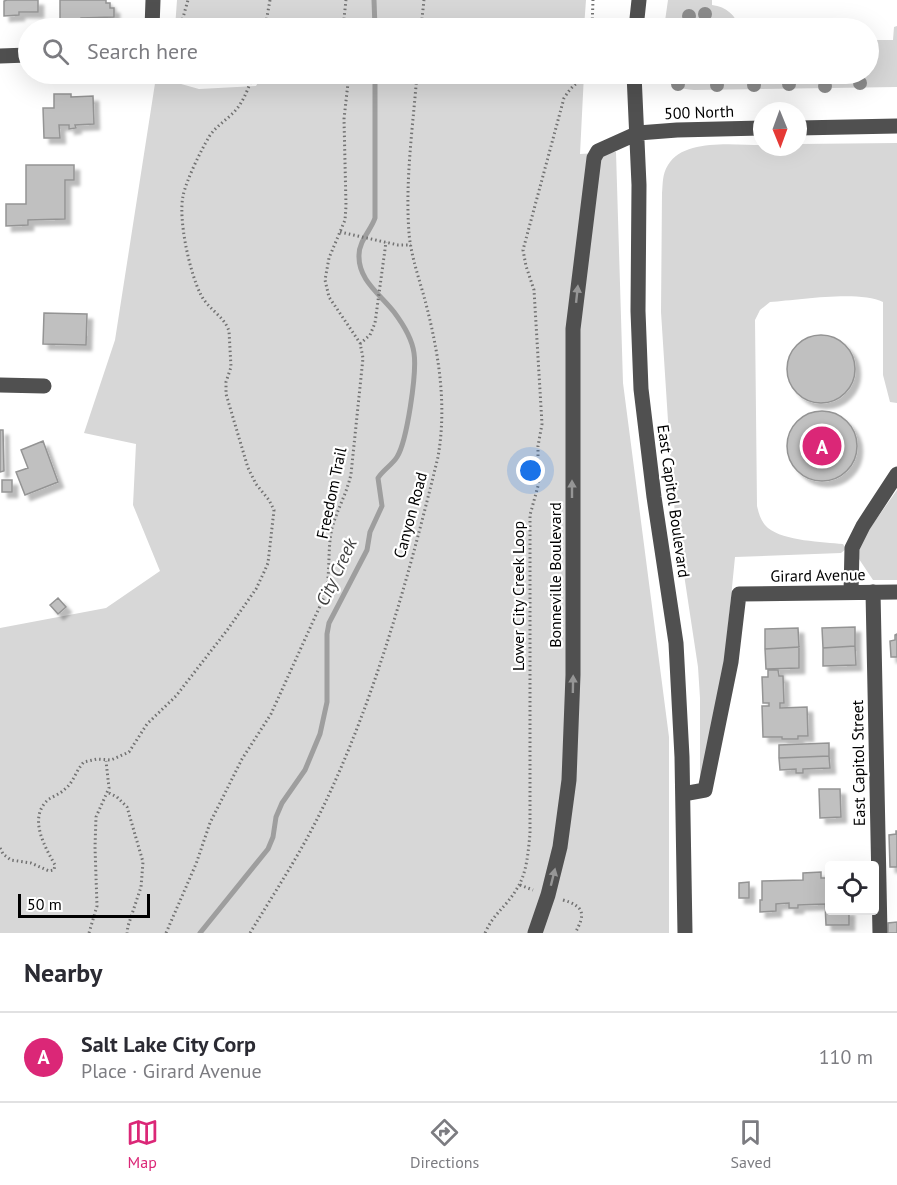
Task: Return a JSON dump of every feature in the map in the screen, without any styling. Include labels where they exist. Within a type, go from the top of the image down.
[{"type":"street","points":[[152,18],[153,0]]},
{"type":"street","points":[[637,18],[639,0]]},
{"type":"street","points":[[0,56],[18,55]]},
{"type":"street","name":"East Capitol Boulevard","points":[[635,84],[638,133],[638,311],[641,389],[652,487],[676,643],[680,691],[685,933]]},
{"type":"street","points":[[807,128],[897,126]]},
{"type":"street","name":"500 North","points":[[638,133],[753,128]]},
{"type":"street","name":"Bonneville Boulevard","points":[[535,933],[548,895],[560,847],[569,780],[573,675],[573,330],[592,171],[594,158],[598,151],[638,133]]},
{"type":"street","points":[[0,385],[44,386]]},
{"type":"street","points":[[851,592],[852,548],[862,526],[897,474]]},
{"type":"street","name":"East Capitol Street","points":[[873,592],[880,933]]},
{"type":"street","name":"Girard Avenue","points":[[682,794],[705,790],[731,662],[739,594],[897,592]]},
{"type":"path","points":[[183,18],[189,0]]},
{"type":"path","points":[[267,18],[270,0]]},
{"type":"path","points":[[344,18],[346,0]]},
{"type":"path","points":[[422,18],[424,0]]},
{"type":"path","points":[[592,18],[593,0]]},
{"type":"path","points":[[0,848],[6,858],[31,863],[49,871],[54,870],[55,865],[41,838],[38,820],[48,800],[65,790],[84,762],[97,759],[106,761],[129,752],[147,724],[168,705],[248,602],[268,563],[274,510],[256,484],[249,468],[226,394],[226,382],[231,367],[229,331],[201,296],[185,242],[182,206],[183,194],[209,138],[220,123],[236,110],[249,84]]},
{"type":"path","points":[[348,84],[344,119],[345,220],[329,258],[326,288],[334,307],[360,344],[373,329],[386,242]]},
{"type":"path","name":"Canyon Road","points":[[250,933],[325,804],[354,736],[408,572],[438,457],[442,406],[440,378],[436,349],[411,246],[410,165],[416,84]]},
{"type":"path","name":"Lower City Creek Loop","points":[[485,933],[494,916],[519,885],[524,874],[530,834],[530,515],[538,486],[538,446],[542,424],[534,290],[526,266],[524,250],[564,98],[575,84]]},
{"type":"path","points":[[340,232],[411,246]]},
{"type":"path","name":"Freedom Trail","points":[[166,933],[213,816],[242,759],[271,714],[325,595],[333,527],[351,474],[363,364],[360,344]]},
{"type":"path","points":[[89,933],[97,906],[94,847],[96,817],[109,793],[106,761]]},
{"type":"path","points":[[109,793],[127,807],[143,862],[141,887],[128,926],[128,933]]},
{"type":"path","points":[[519,885],[535,891]]},
{"type":"path","points":[[555,897],[572,903],[581,910],[580,922],[575,933]]},
{"type":"shaded area","points":[[177,0],[586,0],[585,18],[176,18]]},
{"type":"shaded area","points":[[668,0],[712,0],[712,5],[730,12],[735,18],[665,18]]},
{"type":"shaded area","points":[[897,26],[897,87],[694,90],[673,84],[879,84],[879,40],[893,40],[894,27]]},
{"type":"shaded area","points":[[155,84],[181,84],[199,89],[256,86],[257,84],[584,84],[580,154],[616,152],[623,383],[669,737],[669,933],[0,933],[0,628],[106,608],[160,571],[133,505],[136,444],[84,433],[115,340]]},
{"type":"shaded area","points":[[897,143],[897,403],[890,402],[883,375],[883,302],[872,298],[844,296],[812,298],[770,302],[760,310],[755,320],[757,506],[761,518],[768,528],[784,536],[843,544],[846,549],[841,553],[735,557],[724,668],[700,782],[698,667],[675,515],[661,312],[663,179],[668,165],[675,156],[697,147],[753,145],[753,156],[807,156],[807,144]]},
{"type":"shaded area","points":[[897,490],[897,580],[873,580],[857,556],[863,538]]},
{"type":"building","points":[[38,0],[38,12],[19,12],[19,15],[4,16],[4,1]]},
{"type":"building","points":[[60,0],[106,0],[106,3],[110,3],[110,8],[114,8],[114,17],[60,18]]},
{"type":"building","points":[[54,94],[71,94],[71,97],[93,96],[94,124],[75,125],[76,128],[69,129],[69,125],[59,125],[60,138],[44,138],[43,108],[54,108]]},
{"type":"building","points":[[26,165],[74,165],[74,180],[65,180],[65,219],[28,220],[28,225],[6,226],[6,204],[26,204]]},
{"type":"building","points":[[44,313],[87,314],[86,345],[43,344]]},
{"type":"building","points":[[821,335],[834,338],[845,345],[852,356],[855,369],[852,382],[845,393],[834,400],[821,403],[808,400],[797,393],[790,382],[787,369],[790,356],[797,345],[808,338]]},
{"type":"building","points":[[822,411],[835,414],[847,421],[854,433],[857,446],[854,459],[847,471],[835,478],[822,481],[809,478],[797,471],[790,459],[787,446],[790,433],[797,421],[809,414]]},
{"type":"building","points":[[0,430],[3,430],[4,471],[0,472]]},
{"type":"building","points":[[43,441],[58,482],[25,495],[16,472],[28,468],[21,450]]},
{"type":"building","points":[[2,480],[12,480],[12,492],[2,492]]},
{"type":"building","points":[[58,598],[66,607],[58,614],[50,605]]},
{"type":"building","points":[[855,627],[855,646],[823,648],[822,628]]},
{"type":"building","points":[[798,628],[799,647],[765,649],[765,629]]},
{"type":"building","points":[[897,634],[897,657],[891,657],[890,641],[895,640]]},
{"type":"building","points":[[855,646],[856,665],[823,666],[823,648]]},
{"type":"building","points":[[799,647],[799,668],[766,669],[765,649]]},
{"type":"building","points":[[768,670],[778,670],[779,676],[783,676],[784,703],[780,703],[780,708],[807,707],[808,736],[798,736],[798,739],[763,737],[762,706],[769,706],[769,703],[763,703],[762,677],[768,677]]},
{"type":"building","points":[[829,743],[829,756],[779,758],[779,745]]},
{"type":"building","points":[[829,756],[830,768],[803,769],[803,773],[796,773],[796,769],[780,770],[779,758]]},
{"type":"building","points":[[819,789],[840,789],[841,817],[820,818]]},
{"type":"building","points":[[896,831],[897,867],[890,867],[889,835],[896,834]]},
{"type":"building","points":[[821,872],[821,878],[825,878],[825,904],[798,905],[798,908],[789,908],[789,903],[776,904],[776,911],[760,912],[762,881],[803,880],[803,873]]},
{"type":"building","points":[[749,882],[749,898],[739,898],[739,883]]},
{"type":"building","points":[[826,915],[849,915],[849,925],[826,925]]},
{"type":"building","points":[[897,922],[897,933],[888,933],[888,923]]},
{"type":"waterway","name":"City Creek","points":[[374,0],[375,18]]},
{"type":"waterway","name":"City Creek","points":[[200,933],[268,849],[282,803],[305,770],[320,734],[327,702],[329,623],[367,550],[370,532],[382,506],[378,478],[397,457],[408,422],[415,363],[411,342],[407,331],[366,279],[362,272],[359,255],[361,245],[375,218],[375,84]]},
{"type":"place","name":"Salt Lake City Corp","points":[[822,446]]}]
